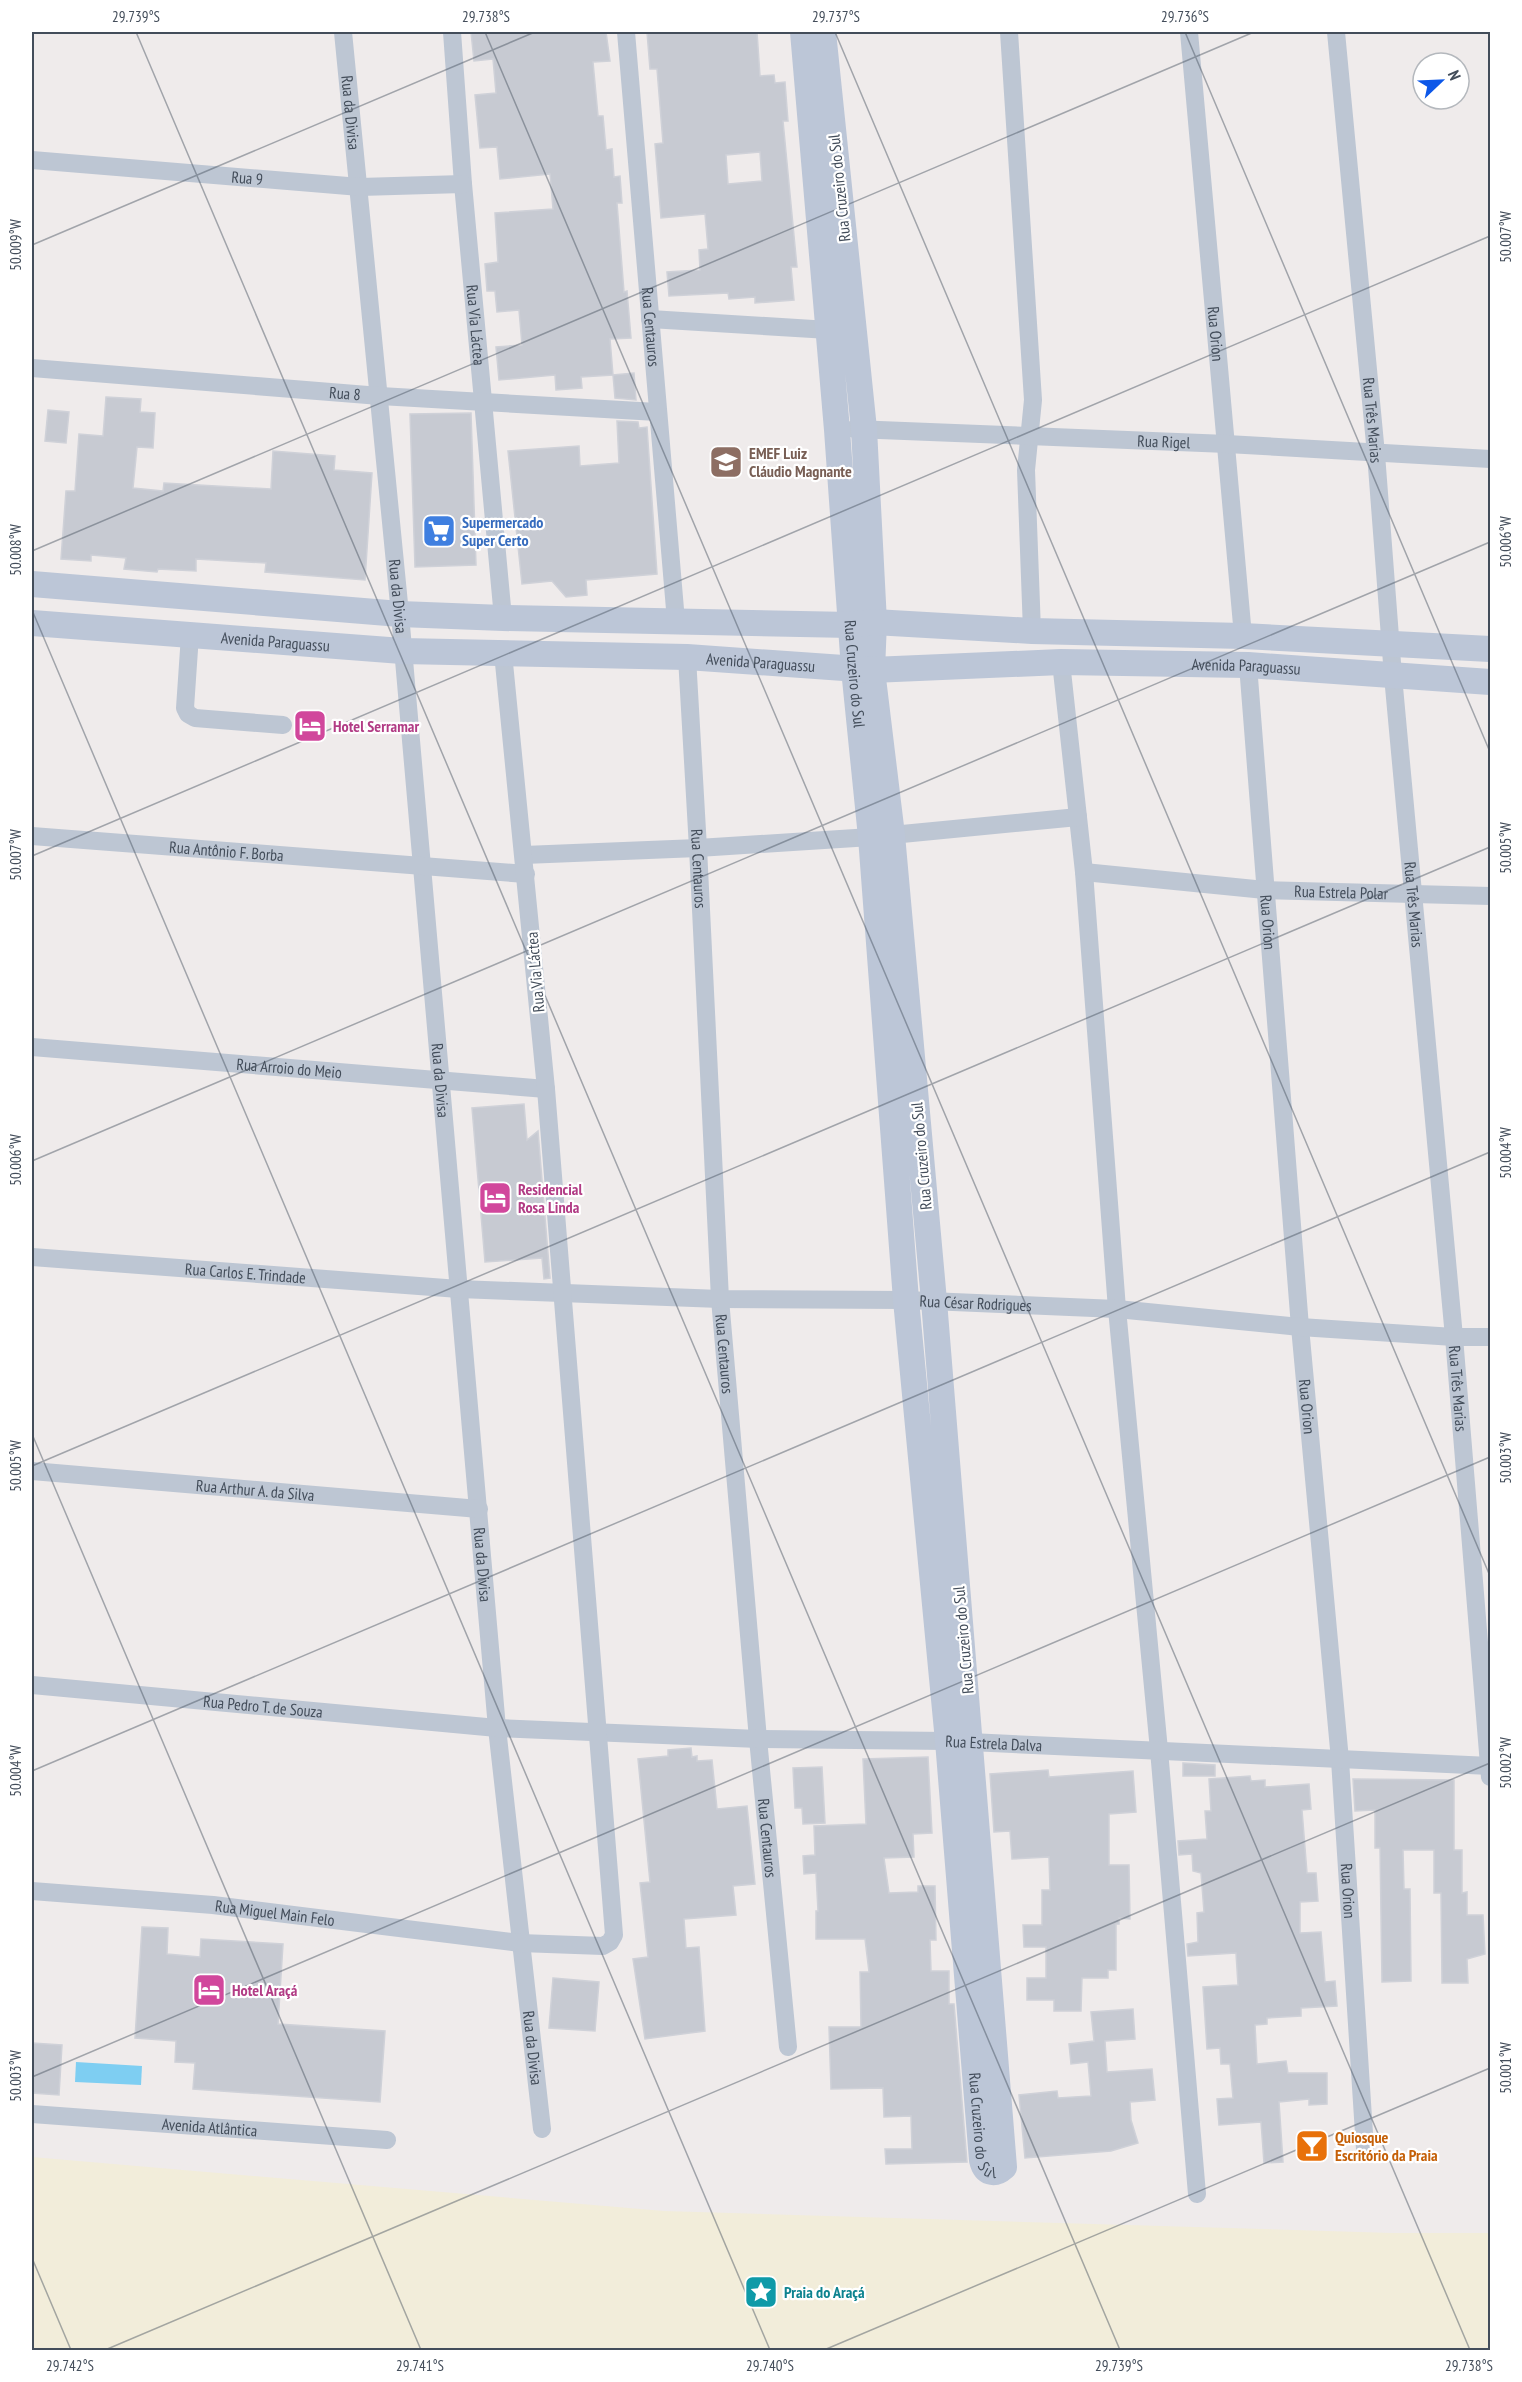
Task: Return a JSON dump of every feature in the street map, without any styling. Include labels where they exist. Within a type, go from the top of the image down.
[{"type":"street","name":"Rua da Divisa","points":[[343,32],[360,187],[423,867],[496,1728],[542,2129]]},
{"type":"street","name":"Rua Via Láctea","points":[[452,32],[463,184],[503,618]]},
{"type":"street","name":"Rua Centauros","points":[[626,32],[676,621]]},
{"type":"street","name":"Rua Cruzeiro do Sul","points":[[803,32],[837,430],[862,624]]},
{"type":"street","name":"Rua Cruzeiro do Sul","points":[[823,32],[864,429],[863,670],[881,836],[903,1095],[934,1301],[947,1596],[982,2030]]},
{"type":"street","points":[[1009,32],[1033,400],[1026,470],[1032,631]]},
{"type":"street","name":"Rua Orion","points":[[1189,32],[1243,636]]},
{"type":"street","name":"Rua Três Marias","points":[[1336,32],[1455,1337],[1491,1777]]},
{"type":"street","name":"Rua 9","points":[[32,160],[360,187],[463,184]]},
{"type":"street","points":[[650,319],[829,330]]},
{"type":"street","name":"Rua 8","points":[[32,368],[380,396],[657,412]]},
{"type":"street","name":"Rua Rigel","points":[[837,430],[1029,435],[1491,459]]},
{"type":"street","name":"Avenida Paraguassu","points":[[32,584],[400,614],[862,624],[1243,636],[1491,649]]},
{"type":"street","name":"Avenida Paraguassu","points":[[32,623],[402,651],[687,657],[863,670],[1061,662],[1248,665],[1491,682]]},
{"type":"street","points":[[190,635],[185,708],[188,714],[195,718],[284,725]]},
{"type":"street","name":"Rua Via Láctea","points":[[503,653],[546,1089],[596,1731]]},
{"type":"street","name":"Rua Centauros","points":[[687,657],[699,848],[720,1299],[758,1739],[788,2047]]},
{"type":"street","points":[[1061,662],[1084,872],[1117,1309],[1159,1750],[1197,2194]]},
{"type":"street","name":"Rua Orion","points":[[1248,665],[1300,1327],[1340,1760],[1365,2149]]},
{"type":"street","points":[[524,855],[699,848],[881,836],[1077,817]]},
{"type":"street","name":"Rua Antônio F. Borba","points":[[32,836],[526,874]]},
{"type":"street","name":"Rua Estrela Polar","points":[[1084,872],[1265,890],[1491,896]]},
{"type":"street","name":"Rua Arroio do Meio","points":[[32,1047],[546,1089]]},
{"type":"street","name":"Rua Cruzeiro do Sul","points":[[903,1095],[906,1300],[947,1596]]},
{"type":"street","name":"Rua Carlos E. Trindade","points":[[32,1257],[459,1288]]},
{"type":"street","name":"Rua César Rodrigues","points":[[459,1288],[720,1299],[906,1300],[1117,1309],[1300,1327],[1455,1337],[1491,1337]]},
{"type":"street","name":"Rua Arthur A. da Silva","points":[[32,1471],[479,1509]]},
{"type":"street","name":"Rua Pedro T. de Souza","points":[[32,1685],[496,1728]]},
{"type":"street","name":"Rua Estrela Dalva","points":[[496,1728],[758,1739],[959,1741],[1490,1766]]},
{"type":"street","name":"Rua Miguel Main Felo","points":[[32,1891],[213,1905],[520,1943],[603,1946],[610,1942],[614,1935],[596,1731]]},
{"type":"street","name":"Avenida Atlântica","points":[[32,2114],[387,2140]]},
{"type":"sand","name":"Praia do Araçá","points":[[32,2157],[664,2211],[1392,2233],[1490,2233],[1490,2350],[32,2350]]},
{"type":"water","points":[[76,2062],[142,2066],[141,2085],[75,2082]]},
{"type":"building","points":[[471,32],[606,32],[610,61],[593,62],[598,116],[603,116],[606,150],[612,149],[614,177],[620,176],[622,203],[617,203],[624,292],[627,291],[631,338],[610,339],[613,375],[581,377],[582,388],[556,390],[555,375],[499,380],[496,347],[522,345],[519,310],[497,312],[495,291],[487,291],[485,264],[498,262],[495,213],[553,209],[550,174],[500,179],[497,147],[480,148],[475,95],[496,93],[493,59],[474,61]]},
{"type":"building","points":[[647,32],[757,32],[760,76],[774,75],[775,83],[785,82],[788,121],[783,121],[797,267],[791,267],[794,300],[755,303],[755,297],[729,299],[728,293],[669,296],[667,272],[700,270],[699,250],[708,249],[705,214],[661,218],[655,144],[663,143],[657,69],[650,69]],"holes":[[[760,152],[762,181],[728,184],[726,155]]]},
{"type":"building","points":[[634,373],[636,400],[615,398],[613,375]]},
{"type":"building","points":[[106,397],[141,399],[140,412],[155,413],[153,448],[137,447],[133,488],[163,491],[164,483],[271,489],[273,451],[335,456],[334,470],[372,473],[365,580],[265,572],[266,563],[196,559],[196,571],[158,569],[157,572],[124,569],[126,558],[91,555],[91,561],[61,559],[66,491],[75,491],[79,434],[103,436]]},
{"type":"building","points":[[48,410],[69,412],[66,443],[45,441]]},
{"type":"building","points":[[471,413],[476,565],[415,567],[410,414]]},
{"type":"building","points":[[617,421],[638,422],[639,428],[647,427],[657,574],[586,580],[587,595],[566,597],[552,581],[522,584],[508,451],[579,446],[580,466],[619,463]]},
{"type":"building","points":[[524,1104],[527,1140],[538,1131],[550,1278],[544,1279],[542,1258],[485,1262],[472,1108]]},
{"type":"building","points":[[691,1748],[692,1757],[697,1756],[697,1761],[712,1760],[717,1809],[747,1806],[755,1884],[733,1886],[736,1915],[684,1919],[686,1948],[699,1947],[705,2031],[645,2039],[633,1959],[648,1957],[640,1883],[650,1882],[638,1759],[668,1756],[668,1750]]},
{"type":"building","points":[[928,1757],[932,1833],[913,1834],[914,1857],[884,1858],[889,1893],[918,1892],[918,1886],[935,1886],[936,1940],[930,1940],[931,1971],[949,1971],[949,2004],[954,2004],[967,2162],[886,2164],[885,2149],[912,2149],[911,2116],[884,2117],[883,2088],[831,2089],[829,2027],[861,2027],[860,1972],[869,1972],[865,1939],[816,1939],[816,1911],[818,1911],[816,1873],[804,1874],[803,1856],[815,1855],[814,1826],[866,1824],[863,1759]]},
{"type":"building","points":[[1183,1763],[1215,1765],[1215,1776],[1183,1776]]},
{"type":"building","points":[[822,1767],[825,1823],[803,1824],[802,1808],[795,1808],[793,1768]]},
{"type":"building","points":[[1048,1770],[1049,1777],[1133,1771],[1136,1812],[1109,1814],[1109,1865],[1129,1865],[1130,1919],[1119,1918],[1119,1924],[1116,1924],[1116,1970],[1108,1970],[1108,1978],[1082,1978],[1081,2011],[1054,2011],[1054,2000],[1027,2000],[1027,1978],[1046,1978],[1046,1947],[1024,1947],[1023,1925],[1042,1925],[1042,1890],[1050,1890],[1049,1857],[1012,1859],[1010,1831],[994,1832],[990,1774]]},
{"type":"building","points":[[1250,1776],[1251,1781],[1265,1780],[1265,1787],[1309,1784],[1311,1809],[1302,1810],[1307,1873],[1316,1873],[1318,1901],[1300,1902],[1300,1933],[1321,1932],[1325,1982],[1335,1981],[1337,2006],[1301,2008],[1301,2016],[1267,2018],[1267,2024],[1255,2025],[1257,2064],[1286,2061],[1288,2073],[1327,2073],[1327,2104],[1309,2105],[1309,2099],[1279,2102],[1283,2162],[1264,2163],[1261,2122],[1219,2125],[1217,2099],[1233,2098],[1230,2064],[1221,2064],[1220,2048],[1207,2049],[1203,1987],[1238,1985],[1236,1953],[1188,1956],[1187,1944],[1198,1942],[1197,1913],[1204,1912],[1201,1873],[1193,1871],[1192,1854],[1179,1855],[1178,1841],[1207,1839],[1205,1811],[1211,1811],[1209,1779]]},
{"type":"building","points":[[1353,1779],[1454,1780],[1454,1850],[1462,1850],[1462,1893],[1467,1892],[1467,1915],[1483,1915],[1485,1954],[1467,1959],[1468,1983],[1442,1983],[1441,1893],[1434,1893],[1434,1850],[1403,1850],[1404,1889],[1410,1889],[1411,1981],[1382,1982],[1380,1848],[1375,1848],[1375,1810],[1355,1811]]},
{"type":"building","name":"Hotel Araçá","points":[[142,1927],[168,1928],[167,1954],[200,1957],[201,1939],[283,1944],[278,2024],[385,2031],[380,2102],[193,2089],[195,2063],[175,2062],[176,2041],[135,2038]]},
{"type":"building","points":[[553,1978],[599,1982],[595,2031],[549,2028]]},
{"type":"building","points":[[1133,2009],[1135,2039],[1105,2041],[1107,2072],[1152,2069],[1155,2100],[1130,2102],[1131,2120],[1138,2143],[1111,2151],[1025,2158],[1019,2095],[1057,2091],[1058,2098],[1091,2096],[1088,2062],[1071,2064],[1069,2044],[1094,2041],[1091,2012]]},
{"type":"building","points":[[32,2043],[62,2045],[59,2095],[32,2093]]},
{"type":"place","name":"EMEF Luiz Cláudio Magnante","points":[[726,462]]},
{"type":"place","name":"Supermercado Super Certo","points":[[439,531]]},
{"type":"place","name":"Hotel Serramar","points":[[310,726]]},
{"type":"place","name":"Residencial Rosa Linda","points":[[495,1198]]},
{"type":"place","name":"Hotel Araçá","points":[[209,1990]]},
{"type":"place","name":"Quiosque Escritório da Praia","points":[[1312,2146]]},
{"type":"place","name":"Praia do Araçá","points":[[761,2292]]}]
